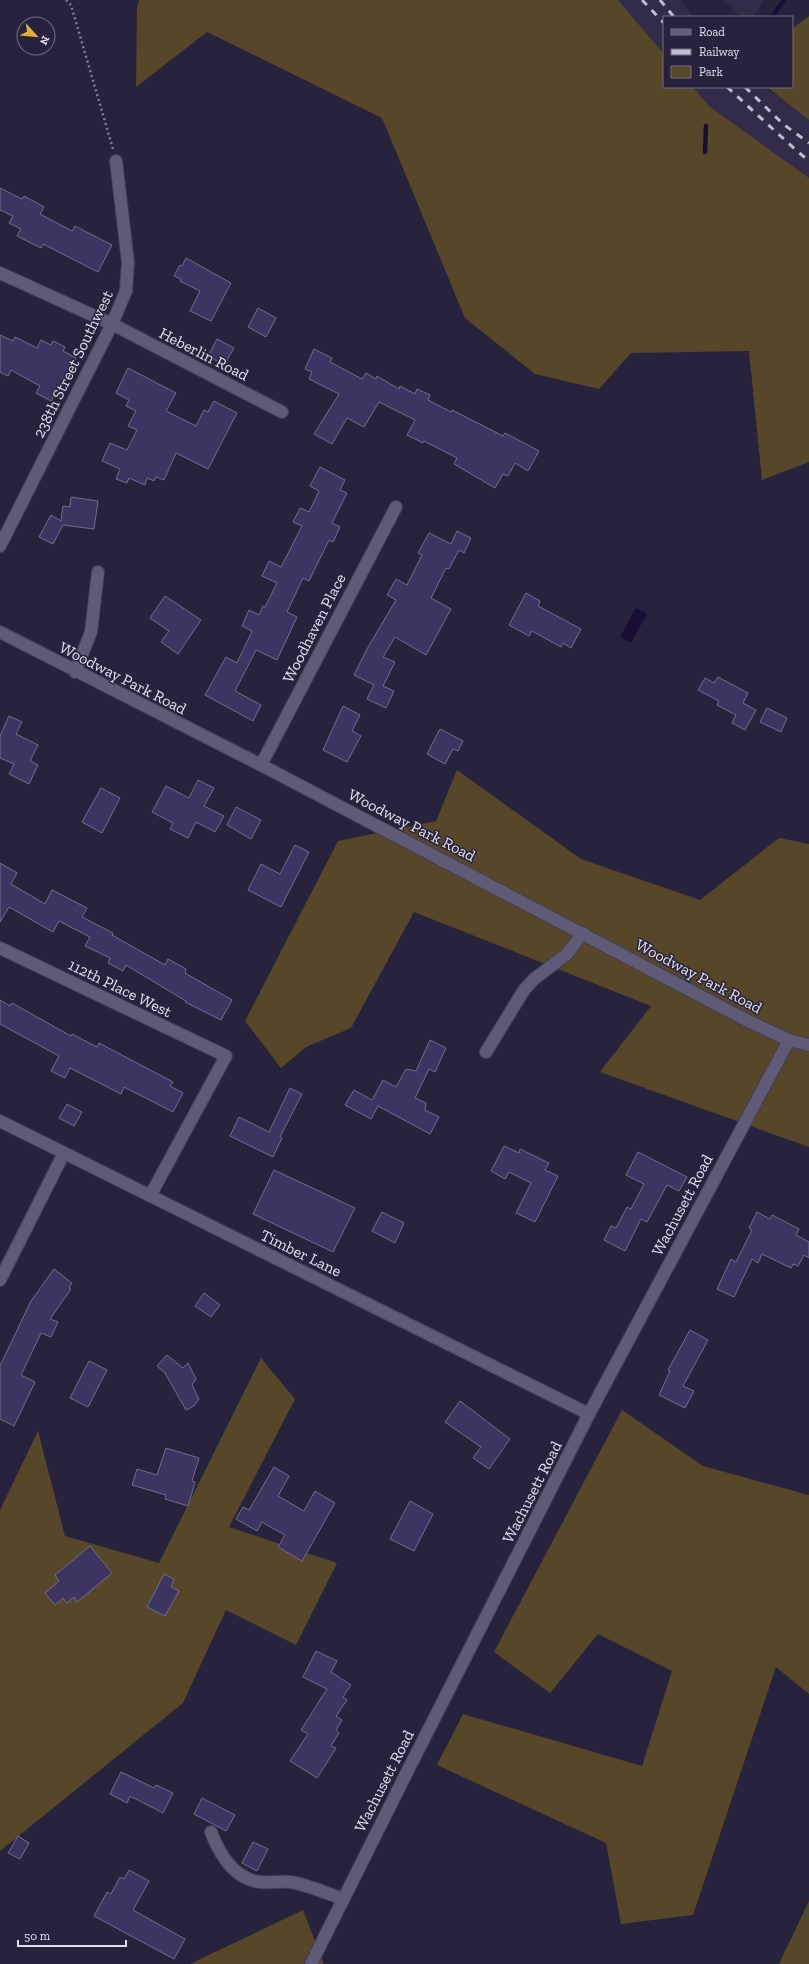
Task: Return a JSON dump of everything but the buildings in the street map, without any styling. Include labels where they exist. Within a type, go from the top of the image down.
[{"type":"street","name":"238th Street Southwest","points":[[0,546],[112,324],[126,291],[128,262],[116,161]]},
{"type":"street","name":"Heberlin Road","points":[[0,274],[112,324],[282,412]]},
{"type":"street","name":"Woodhaven Place","points":[[261,765],[396,507]]},
{"type":"street","points":[[75,672],[91,632],[98,572]]},
{"type":"street","name":"Woodway Park Road","points":[[0,632],[75,672],[261,765],[750,1022],[789,1040],[809,1045]]},
{"type":"street","points":[[486,1052],[524,990],[534,980],[567,954],[583,934]]},
{"type":"street","name":"112th Place West","points":[[0,948],[226,1056],[150,1196]]},
{"type":"street","name":"Wachusett Road","points":[[311,1964],[589,1414],[789,1040]]},
{"type":"street","name":"Timber Lane","points":[[0,1121],[589,1414]]},
{"type":"street","points":[[1,1276],[64,1153]]},
{"type":"street","points":[[211,1832],[222,1856],[234,1869],[250,1879],[258,1882],[290,1882],[300,1884],[343,1899]]},
{"type":"path","points":[[66,0],[71,5],[116,161]]},
{"type":"shaded area","points":[[618,0],[680,0],[693,16],[663,16],[663,53]]},
{"type":"shaded area","points":[[723,0],[764,0],[754,16],[740,16]]},
{"type":"shaded area","points":[[694,88],[764,88],[809,113],[809,178],[709,106]]},
{"type":"shaded area","points":[[636,608],[647,614],[631,643],[620,637]]},
{"type":"green space","points":[[139,0],[618,0],[663,53],[663,88],[694,88],[709,106],[809,178],[809,462],[762,480],[749,351],[631,353],[599,389],[535,374],[465,318],[382,118],[207,32],[136,87],[137,8]]},
{"type":"green space","points":[[809,16],[809,120],[768,88],[793,88],[793,28]]},
{"type":"green space","points":[[457,770],[581,859],[700,900],[779,838],[809,844],[809,1147],[600,1072],[651,1006],[414,912],[351,1028],[306,1047],[281,1068],[245,1021],[338,841],[436,821]]},
{"type":"green space","points":[[261,1358],[295,1399],[229,1527],[337,1563],[296,1645],[226,1610],[183,1703],[0,1851],[0,1510],[38,1431],[65,1536],[159,1563]]},
{"type":"green space","points":[[622,1410],[703,1466],[809,1495],[809,1694],[776,1667],[693,1915],[621,1924],[606,1843],[437,1765],[463,1714],[642,1766],[672,1671],[598,1634],[550,1693],[494,1652]]},
{"type":"green space","points":[[809,1901],[809,1964],[779,1964]]},
{"type":"green space","points":[[303,1910],[324,1964],[190,1964]]},
{"type":"waterway","points":[[773,16],[784,0]]},
{"type":"waterway","points":[[705,152],[706,126]]},
{"type":"railway","points":[[642,0],[663,22]]},
{"type":"railway","points":[[660,0],[673,16]]},
{"type":"railway","points":[[728,88],[809,161]]},
{"type":"railway","points":[[746,88],[783,124],[809,143]]}]
